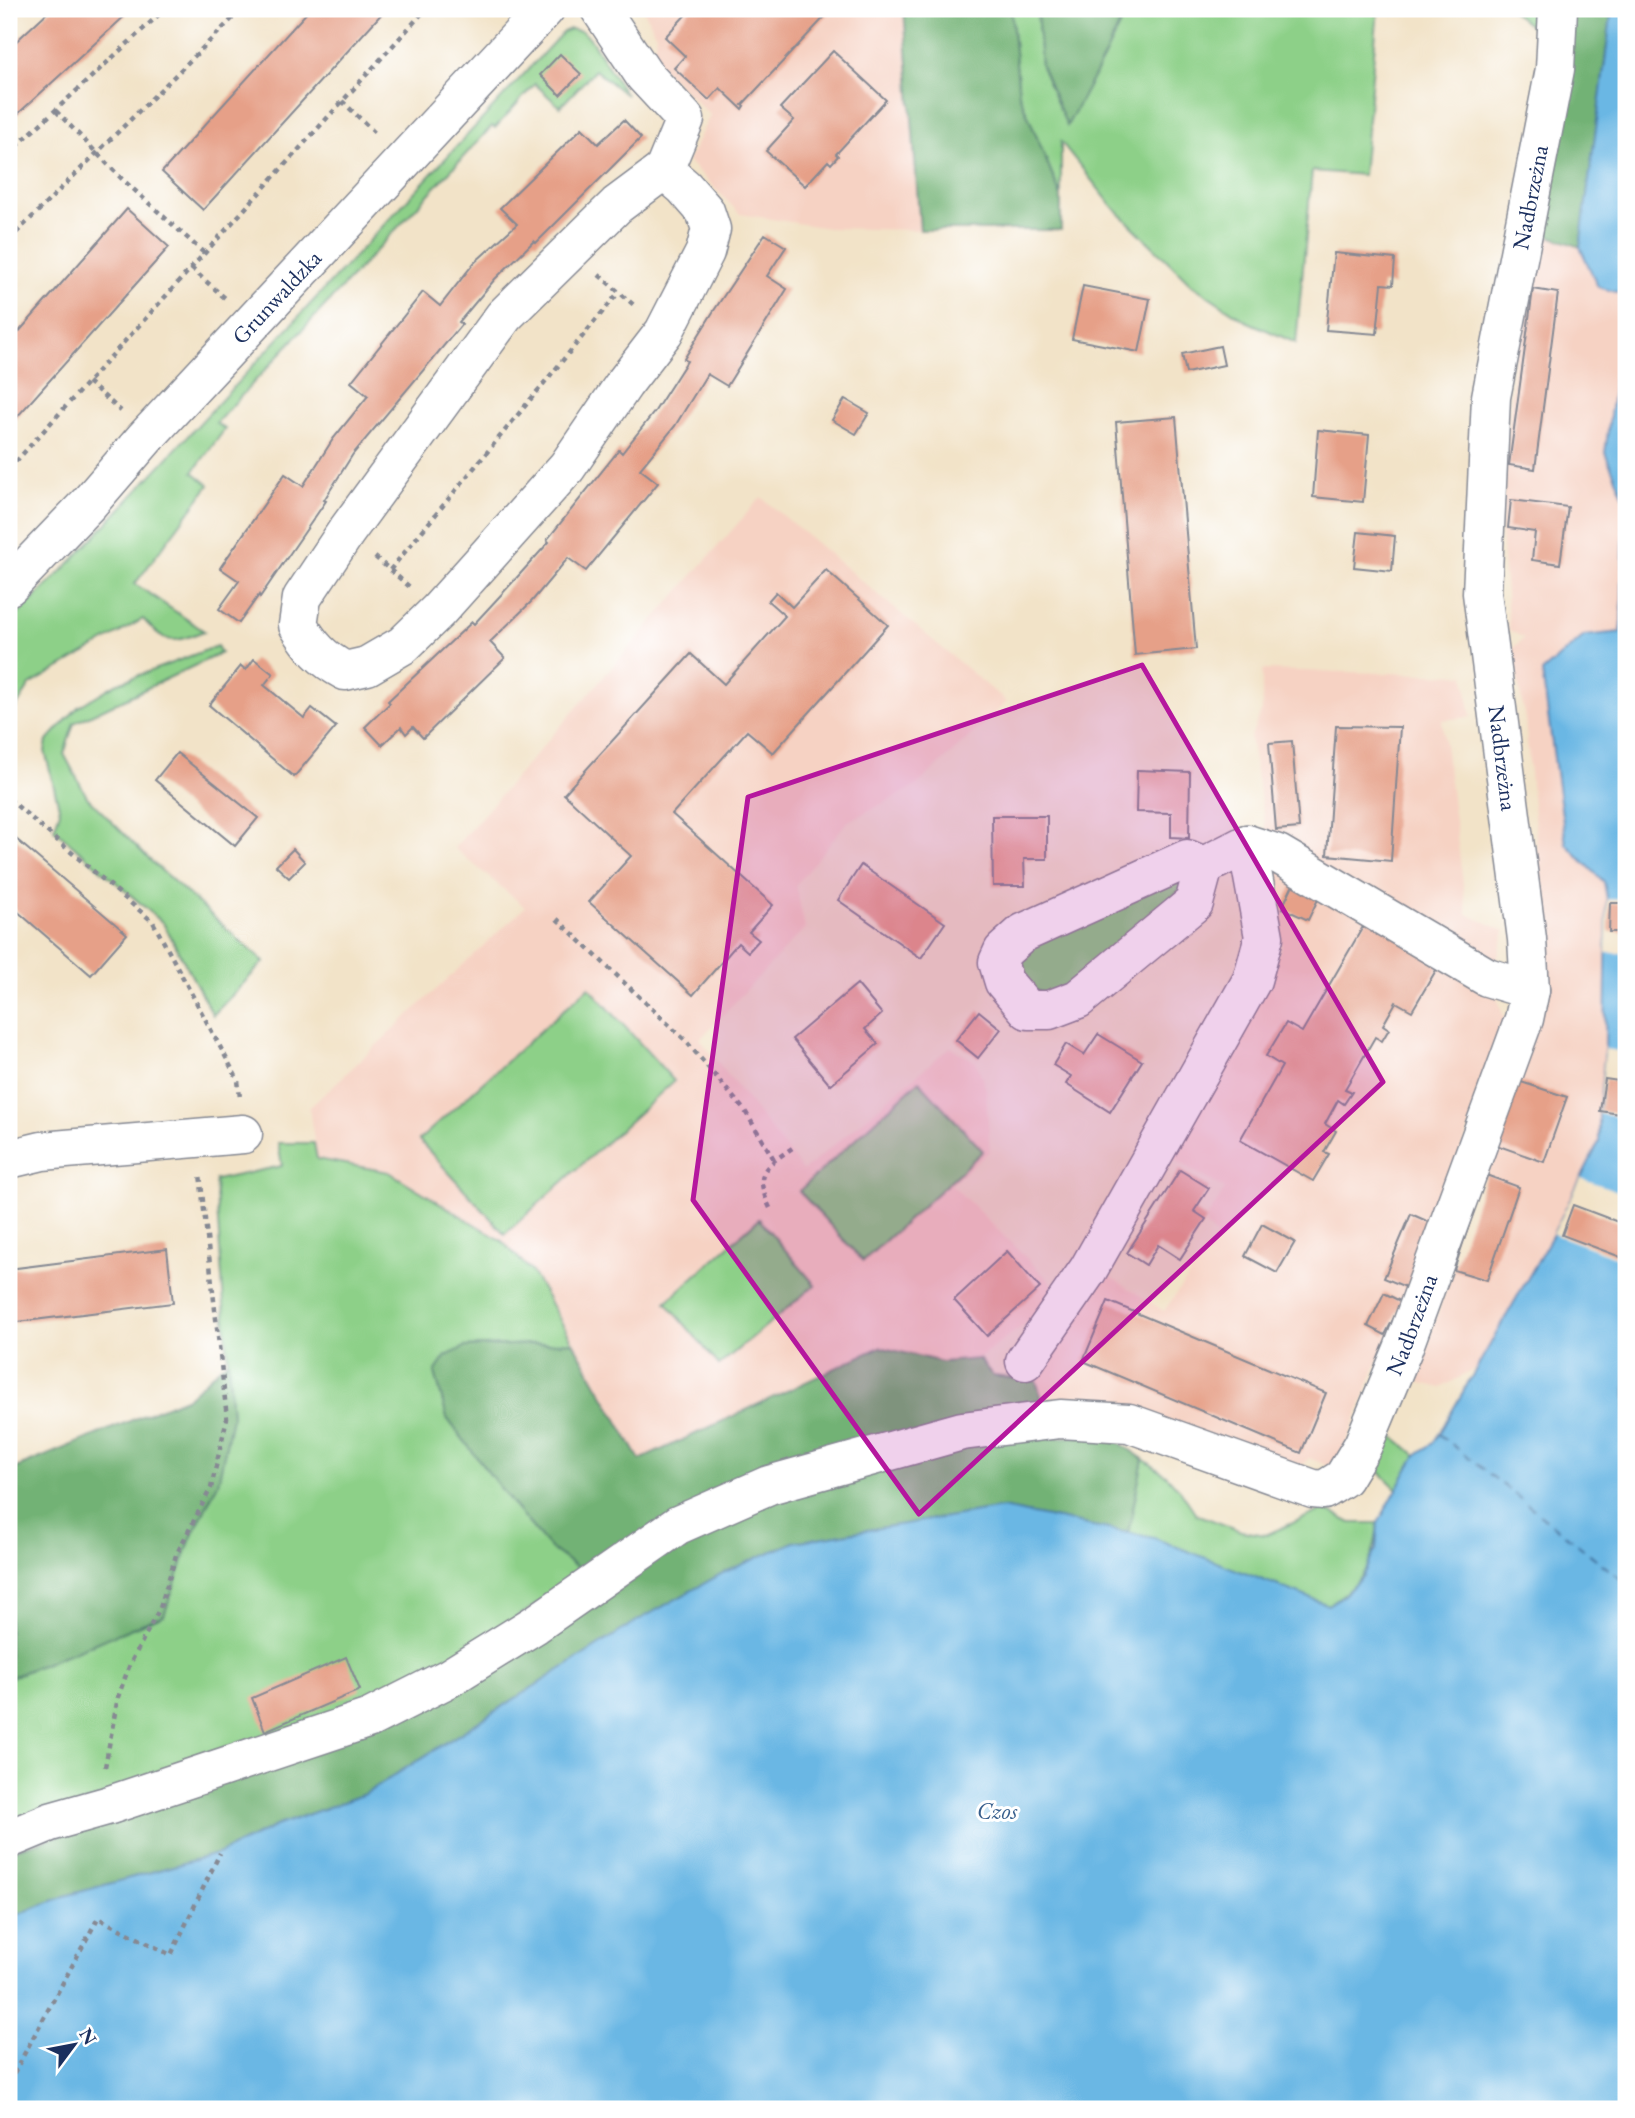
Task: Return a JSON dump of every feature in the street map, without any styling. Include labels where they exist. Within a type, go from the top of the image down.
[{"type":"street","name":"Grunwaldzka","points":[[13,576],[89,503],[145,438],[545,9]]},
{"type":"street","points":[[600,9],[644,75],[685,119],[664,170],[617,205],[503,316],[346,532],[302,597],[298,625],[312,648],[328,662],[345,671],[367,666],[403,645],[438,611],[567,467],[624,384],[664,332],[705,252],[711,229],[705,211],[684,187],[664,170]]},
{"type":"street","name":"Nadbrzeżna","points":[[110,1805],[370,1718],[449,1678],[525,1631],[678,1525],[769,1485],[962,1431],[1060,1419],[1129,1423],[1313,1489],[1324,1490],[1343,1478],[1363,1445],[1404,1349],[1524,1019],[1530,990],[1527,939],[1482,593],[1491,397],[1555,69],[1558,9]]},
{"type":"street","points":[[1204,866],[1195,903],[1078,999],[1049,1010],[1028,1010],[1004,982],[998,962],[1003,951],[1023,933],[1187,859],[1204,866],[1247,845],[1278,854],[1487,978],[1530,990]]},
{"type":"street","points":[[1025,1361],[1087,1270],[1252,980],[1264,937],[1247,845]]},
{"type":"street","points":[[9,1159],[42,1151],[243,1134]]},
{"type":"street","points":[[9,1839],[50,1822],[110,1805]]},
{"type":"path","points":[[9,153],[165,9]]},
{"type":"path","points":[[9,240],[242,9]]},
{"type":"path","points":[[9,469],[426,9]]},
{"type":"path","points":[[342,101],[378,135]]},
{"type":"path","points":[[56,111],[121,178],[204,253]]},
{"type":"path","points":[[570,250],[664,332]]},
{"type":"path","points":[[191,268],[227,299]]},
{"type":"path","points":[[390,570],[619,292]]},
{"type":"path","points":[[87,382],[122,412]]},
{"type":"path","points":[[346,532],[438,611]]},
{"type":"path","points":[[9,799],[153,922],[239,1080],[243,1134]]},
{"type":"path","points":[[557,919],[685,1040],[745,1111],[775,1161]]},
{"type":"path","points":[[770,1208],[761,1181],[766,1167],[795,1146]]},
{"type":"path","points":[[110,1805],[103,1777],[118,1697],[130,1664],[160,1608],[176,1555],[211,1488],[227,1418],[203,1187]]},
{"type":"path","points":[[9,2082],[98,1919],[171,1955],[220,1853]]},
{"type":"highlighted area","points":[[1142,665],[1383,1082],[919,1514],[693,1200],[748,797]]},
{"type":"shaded area","points":[[643,9],[904,9],[920,230],[828,228],[740,214],[688,161],[710,115],[653,59],[656,34]]},
{"type":"shaded area","points":[[1539,232],[1580,247],[1598,287],[1626,294],[1605,453],[1625,499],[1621,632],[1584,636],[1566,844],[1604,882],[1607,899],[1605,1049],[1599,1142],[1553,1234],[1476,1368],[1441,1388],[1418,1382],[1437,1316],[1496,1145],[1547,955],[1525,719],[1512,649],[1524,638],[1509,630],[1501,533],[1513,369]]},
{"type":"shaded area","points":[[761,497],[1007,702],[916,786],[847,822],[796,885],[805,928],[700,1039],[803,1171],[950,1047],[976,1062],[986,1089],[990,1151],[951,1184],[1061,1292],[1042,1311],[979,1359],[942,1362],[880,1347],[640,1460],[532,1271],[389,1172],[317,1159],[309,1108],[525,907],[454,848]]},
{"type":"shaded area","points":[[1262,670],[1465,675],[1471,717],[1442,720],[1467,914],[1505,931],[1495,967],[1274,841],[1266,830],[1250,738],[1262,710]]},
{"type":"shaded area","points":[[1271,861],[1494,988],[1508,1030],[1336,1469],[1309,1458],[1302,1465],[1046,1411],[1036,1381],[1100,1270],[1164,1311],[1217,1236],[1206,1227],[1206,1219],[1225,1189],[1167,1155],[1282,947]]},
{"type":"green space","points":[[904,9],[1011,9],[1019,94],[1061,196],[1061,230],[920,230]]},
{"type":"green space","points":[[1011,9],[1037,9],[1041,66],[1067,125],[1127,9],[1378,9],[1363,175],[1312,171],[1296,343],[1246,321],[1192,285],[1113,207],[1061,142],[1061,196],[1019,94]]},
{"type":"green space","points":[[1037,9],[1127,9],[1067,126],[1041,66]]},
{"type":"green space","points":[[1510,9],[1541,9],[1540,34]]},
{"type":"green space","points":[[1572,9],[1612,9],[1580,247],[1539,232]]},
{"type":"green space","points":[[570,29],[581,31],[589,37],[626,95],[595,70],[560,107],[535,84],[495,128],[492,126],[216,423],[225,429],[193,472],[209,485],[135,584],[204,631],[170,640],[158,634],[143,619],[30,685],[9,718],[9,623],[68,565],[563,32]]},
{"type":"green space","points":[[217,646],[221,653],[74,723],[64,754],[87,797],[153,863],[264,962],[213,1015],[163,923],[54,829],[60,811],[45,751],[47,741],[78,707],[116,684]]},
{"type":"green space","points":[[1174,874],[1190,882],[1054,998],[1021,985],[1016,961],[1022,951]]},
{"type":"green space","points":[[589,987],[674,1081],[505,1234],[419,1140]]},
{"type":"green space","points":[[919,1081],[983,1151],[863,1261],[799,1191]]},
{"type":"green space","points":[[278,1143],[314,1143],[317,1159],[389,1172],[502,1241],[532,1272],[573,1342],[465,1347],[435,1372],[447,1418],[550,1548],[585,1573],[418,1682],[9,1830],[9,1678],[164,1615],[191,1538],[218,1483],[232,1417],[215,1180],[282,1166]]},
{"type":"green space","points":[[759,1219],[815,1285],[719,1365],[666,1302]]},
{"type":"green space","points":[[573,1342],[640,1460],[880,1347],[942,1362],[979,1359],[993,1376],[1036,1381],[1046,1411],[955,1426],[585,1573],[550,1548],[447,1418],[435,1372],[446,1356],[465,1347]]},
{"type":"green space","points":[[228,1360],[232,1417],[218,1483],[191,1538],[164,1615],[9,1678],[9,1471],[188,1397]]},
{"type":"green space","points":[[1384,1429],[1416,1455],[1397,1489],[1369,1462]]},
{"type":"green space","points":[[1094,1435],[1120,1443],[1143,1459],[1128,1533],[1002,1508],[794,1542],[725,1572],[637,1621],[365,1794],[276,1826],[220,1853],[65,1896],[9,1918],[9,1851],[170,1801],[637,1566],[797,1490],[981,1443]]},
{"type":"green space","points":[[1143,1459],[1166,1475],[1196,1514],[1241,1531],[1266,1535],[1324,1509],[1351,1523],[1378,1523],[1370,1561],[1350,1589],[1328,1605],[1155,1539],[1128,1533]]},
{"type":"water","points":[[1612,9],[1626,9],[1626,295],[1598,287],[1580,247]]},
{"type":"water","name":"Czos","points":[[1626,295],[1626,2109],[9,2109],[9,1918],[65,1896],[220,1853],[276,1826],[365,1794],[637,1621],[725,1572],[794,1542],[1002,1508],[1154,1538],[1328,1605],[1344,1595],[1362,1577],[1376,1549],[1378,1523],[1416,1455],[1433,1443],[1439,1434],[1553,1234],[1599,1142],[1605,1049],[1607,899],[1604,882],[1566,844],[1542,672],[1584,636],[1621,632],[1625,499],[1605,453]]},
{"type":"pier","points":[[1607,899],[1626,900],[1626,953],[1606,953]]},
{"type":"pier","points":[[1605,1049],[1626,1052],[1626,1118],[1599,1114]]},
{"type":"pier","points":[[1581,1178],[1626,1194],[1626,1261],[1553,1234]]},
{"type":"building","points":[[51,9],[122,9],[127,14],[9,122],[9,48]]},
{"type":"building","points":[[310,9],[386,9],[203,210],[162,172]]},
{"type":"building","points":[[691,9],[832,9],[742,105],[742,109],[720,88],[709,100],[674,68],[685,56],[665,37]]},
{"type":"building","points":[[833,51],[886,100],[836,154],[838,156],[831,164],[828,161],[805,186],[766,151],[794,120],[780,108]]},
{"type":"building","points":[[560,54],[581,74],[560,95],[540,75]]},
{"type":"building","points":[[624,120],[641,138],[536,243],[534,241],[495,279],[459,322],[462,324],[353,454],[324,500],[326,501],[239,623],[219,609],[239,581],[220,568],[285,474],[303,486],[333,439],[368,396],[351,382],[423,292],[440,306],[474,263],[517,224],[500,208],[582,128],[598,144]]},
{"type":"building","points":[[127,209],[169,247],[9,426],[9,343]]},
{"type":"building","points":[[765,234],[786,247],[767,276],[787,289],[727,386],[707,374],[675,426],[640,469],[658,483],[586,571],[568,558],[532,601],[490,642],[505,658],[423,738],[413,727],[406,734],[401,727],[382,745],[365,727],[390,703],[388,701],[472,622],[474,624],[549,542],[547,540],[619,450],[622,453],[655,411],[687,361],[684,359],[713,312]]},
{"type":"building","points":[[1334,253],[1395,259],[1393,285],[1382,284],[1377,334],[1326,330]]},
{"type":"building","points":[[1083,286],[1150,299],[1139,352],[1072,339]]},
{"type":"building","points":[[1533,289],[1558,293],[1535,469],[1509,465]]},
{"type":"building","points":[[1220,346],[1224,365],[1186,373],[1182,354]]},
{"type":"building","points":[[845,399],[869,413],[856,434],[832,420]]},
{"type":"building","points":[[1176,417],[1196,649],[1135,655],[1116,422]]},
{"type":"building","points":[[1318,430],[1369,435],[1363,502],[1313,497]]},
{"type":"building","points":[[1511,500],[1568,507],[1560,564],[1532,560],[1535,532],[1508,528]]},
{"type":"building","points":[[1358,532],[1395,536],[1392,571],[1354,567]]},
{"type":"building","points":[[826,570],[888,625],[773,753],[747,731],[672,814],[773,905],[749,932],[759,940],[748,952],[738,943],[693,995],[589,902],[631,856],[564,794],[691,654],[724,684],[785,616],[768,601],[776,592],[792,607]]},
{"type":"building","points":[[254,659],[273,674],[264,685],[304,718],[312,708],[336,727],[294,777],[209,705],[241,666],[246,670]]},
{"type":"building","points":[[1336,726],[1400,727],[1391,861],[1327,855]]},
{"type":"building","points":[[1292,741],[1299,828],[1276,830],[1269,743]]},
{"type":"building","points":[[177,753],[258,818],[235,846],[155,780]]},
{"type":"building","points":[[1137,770],[1190,772],[1189,838],[1171,837],[1171,813],[1136,812]]},
{"type":"building","points":[[992,816],[1047,816],[1047,859],[1024,859],[1025,886],[993,886]]},
{"type":"building","points":[[9,833],[127,934],[91,975],[9,904]]},
{"type":"building","points":[[293,849],[305,862],[289,878],[276,866]]},
{"type":"building","points":[[861,865],[945,923],[921,958],[838,900]]},
{"type":"building","points":[[1297,876],[1323,889],[1308,920],[1282,908]]},
{"type":"building","points":[[1610,903],[1626,903],[1626,932],[1609,932]]},
{"type":"building","points":[[1368,918],[1442,960],[1412,1011],[1396,1002],[1383,1025],[1389,1029],[1382,1041],[1375,1037],[1345,1089],[1352,1092],[1344,1104],[1338,1100],[1325,1124],[1336,1131],[1324,1152],[1329,1154],[1313,1181],[1240,1140],[1282,1066],[1266,1056],[1286,1023],[1302,1032]]},
{"type":"building","points":[[857,984],[882,1014],[865,1029],[878,1044],[830,1085],[792,1039]]},
{"type":"building","points":[[979,1011],[1001,1029],[978,1058],[956,1040]]},
{"type":"building","points":[[1098,1034],[1142,1061],[1110,1112],[1066,1084],[1071,1076],[1053,1065],[1066,1044],[1084,1055]]},
{"type":"building","points":[[1605,1079],[1626,1082],[1626,1115],[1600,1111]]},
{"type":"building","points":[[1518,1081],[1567,1097],[1544,1162],[1496,1145]]},
{"type":"building","points":[[1180,1170],[1209,1188],[1194,1211],[1206,1219],[1180,1259],[1158,1245],[1146,1265],[1127,1253]]},
{"type":"building","points":[[1486,1175],[1519,1187],[1487,1280],[1454,1270]]},
{"type":"building","points":[[1573,1205],[1626,1225],[1626,1259],[1562,1235]]},
{"type":"building","points":[[1411,1214],[1436,1225],[1408,1288],[1384,1278]]},
{"type":"building","points":[[1262,1224],[1295,1242],[1277,1273],[1245,1256]]},
{"type":"building","points":[[167,1249],[173,1303],[9,1323],[9,1269]]},
{"type":"building","points":[[1007,1251],[1040,1288],[987,1336],[954,1300]]},
{"type":"building","points":[[1384,1293],[1402,1302],[1385,1335],[1368,1326]]},
{"type":"building","points":[[1108,1301],[1326,1393],[1301,1453],[1083,1361]]},
{"type":"building","points":[[346,1657],[360,1690],[265,1731],[252,1698]]},
{"type":"ferry route","points":[[1439,1434],[1626,1583]]}]
